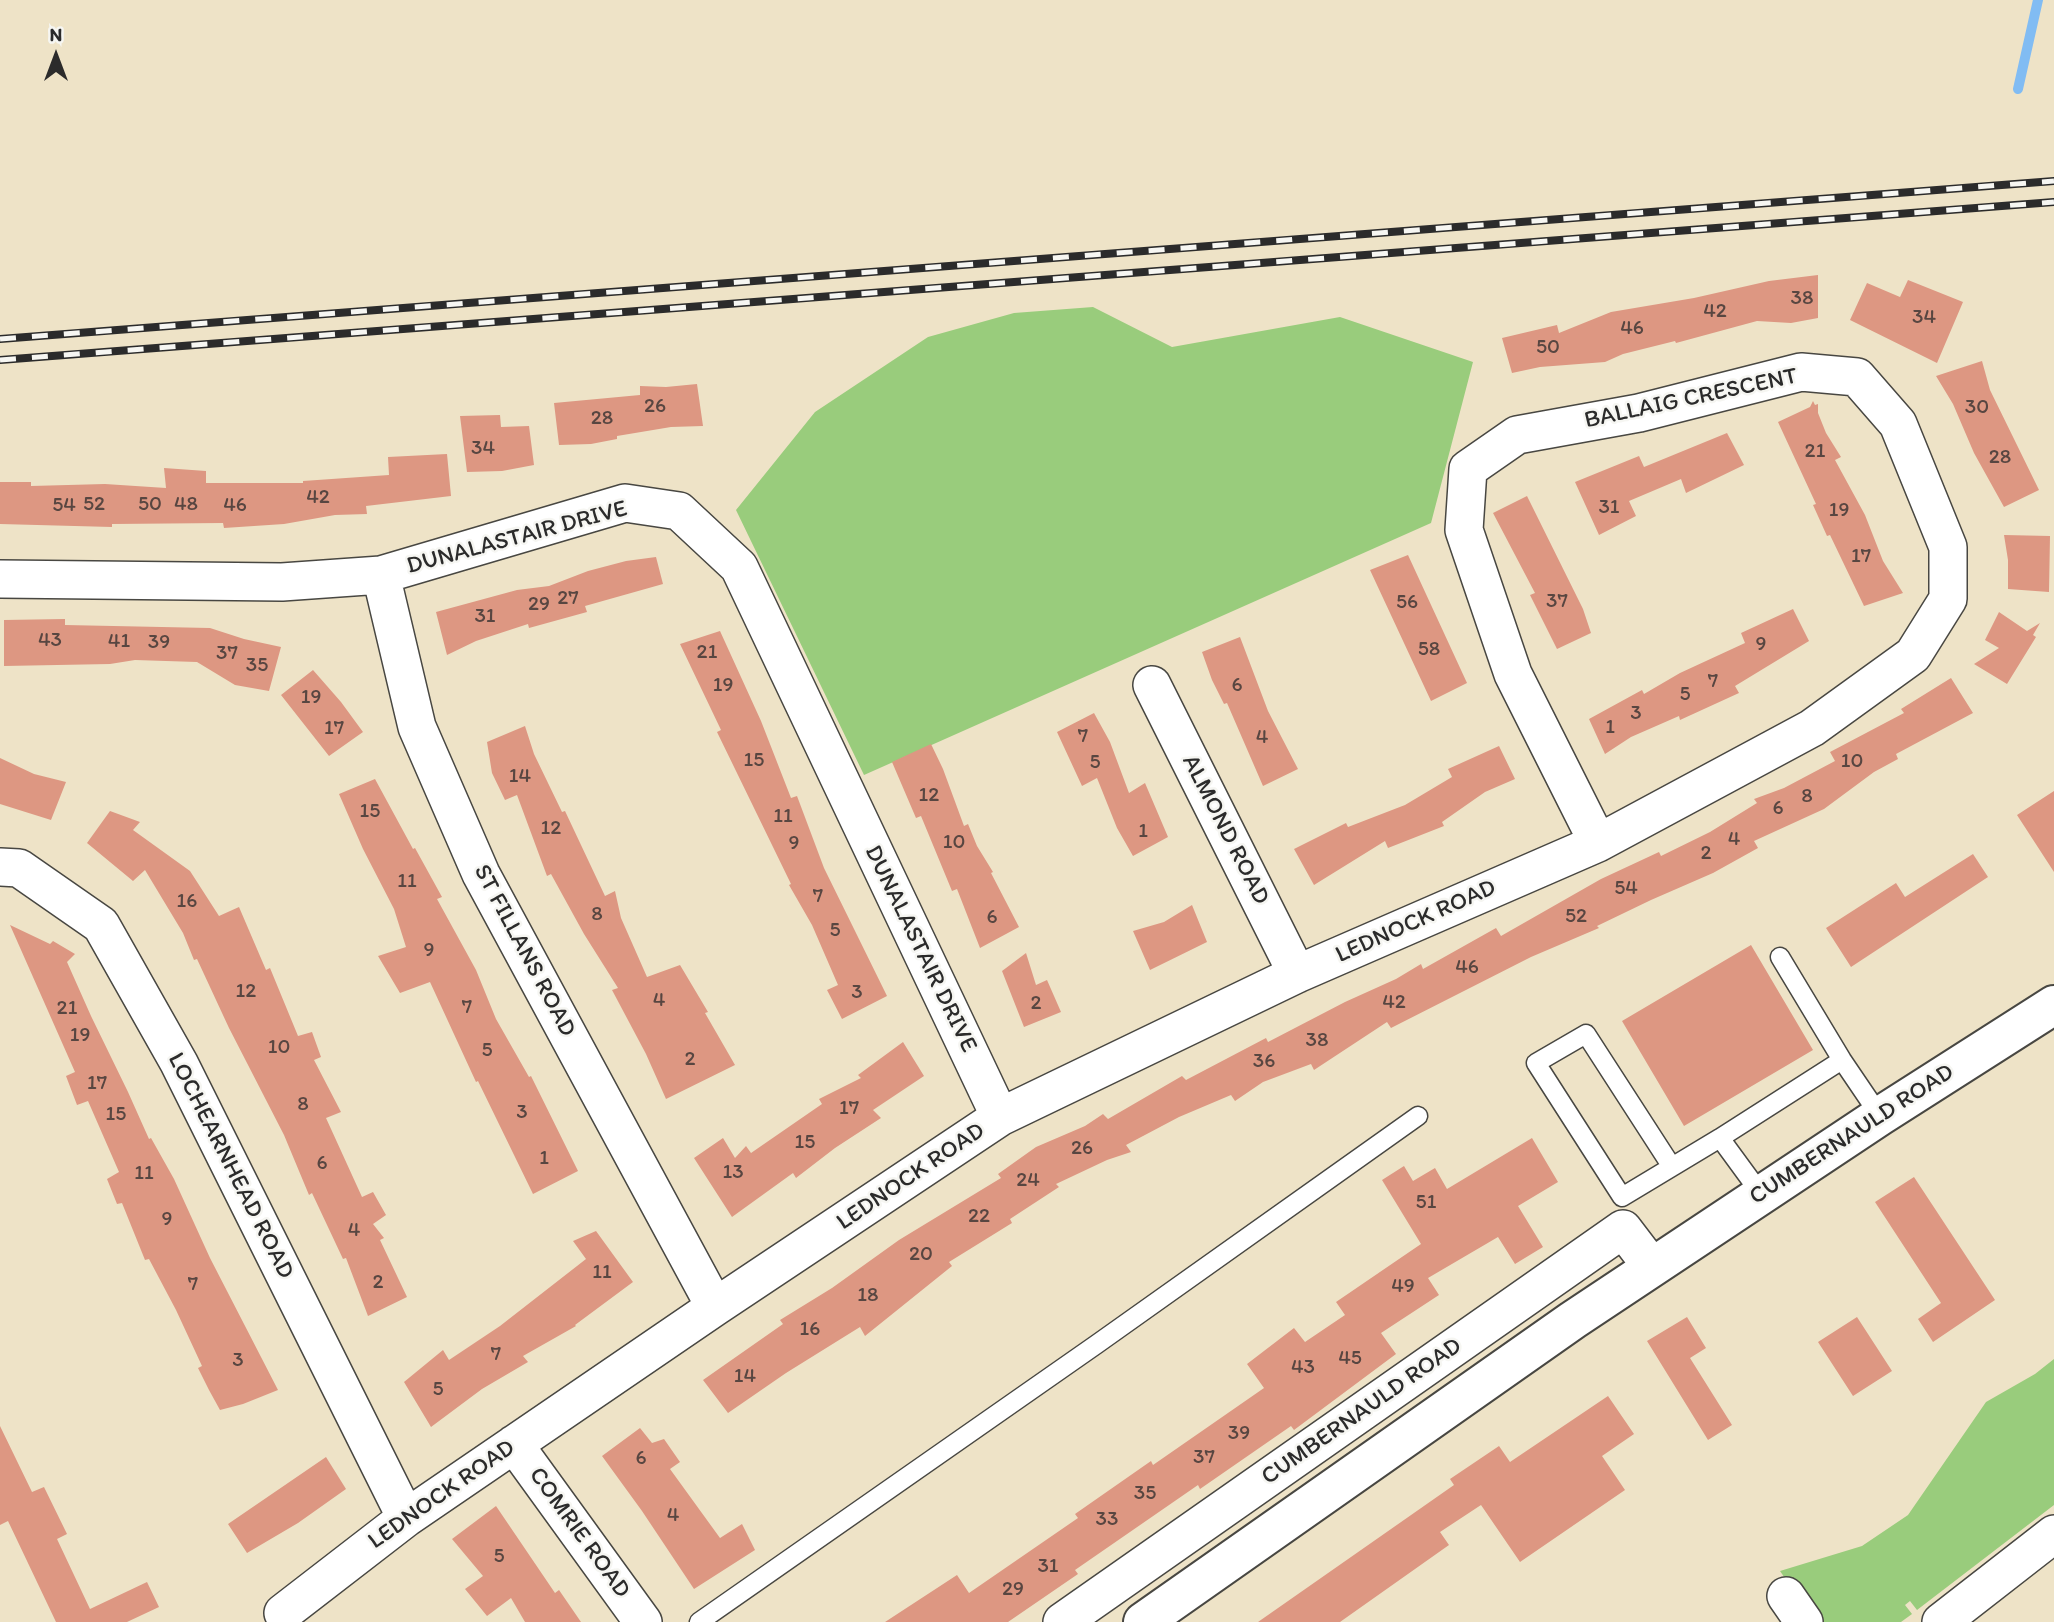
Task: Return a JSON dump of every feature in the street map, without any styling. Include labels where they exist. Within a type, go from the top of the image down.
[{"type":"main road","name":"CUMBERNAULD ROAD","points":[[1143,1622],[1562,1328],[1761,1194],[2054,1005]]},
{"type":"street","name":"BALLAIG CRESCENT","points":[[1801,372],[1857,377],[1898,424],[1948,547],[1948,599],[1913,655],[1812,728],[1598,843],[1513,674],[1464,530],[1468,469],[1517,435],[1639,413],[1801,372]]},
{"type":"street","name":"DUNALASTAIR DRIVE","points":[[0,579],[282,582],[381,575],[625,503],[678,511],[739,567],[1000,1117]]},
{"type":"street","name":"ST FILLANS ROAD","points":[[381,575],[417,727],[481,873],[715,1307]]},
{"type":"street","name":"ALMOND ROAD","points":[[1152,685],[1297,974]]},
{"type":"street","name":"LEDNOCK ROAD","points":[[283,1613],[406,1518],[1000,1117],[1297,974],[1598,843]]},
{"type":"street","name":"LOCHEARNHEAD ROAD","points":[[0,867],[19,868],[101,925],[179,1063],[406,1518]]},
{"type":"street","name":"CUMBERNAULD ROAD","points":[[1062,1622],[1623,1229],[1652,1268]]},
{"type":"street","name":"COMRIE ROAD","points":[[514,1444],[643,1622]]},
{"type":"street","points":[[1941,1622],[2054,1534]]},
{"type":"lane","points":[[1780,957],[1842,1060],[1880,1116]]},
{"type":"lane","points":[[1672,1167],[1586,1034],[1536,1063],[1622,1197],[1672,1167],[1720,1138],[1842,1060]]},
{"type":"lane","points":[[699,1622],[1108,1337],[1418,1116]]},
{"type":"lane","points":[[1720,1138],[1761,1194]]},
{"type":"green space","points":[[1093,307],[1172,347],[1340,317],[1473,362],[1431,523],[864,775],[736,510],[815,412],[928,337],[1014,313]]},
{"type":"green space","points":[[2054,1359],[2054,1505],[1917,1610],[1910,1601],[1905,1605],[1912,1614],[1901,1622],[1815,1622],[1780,1571],[1862,1546],[1908,1515],[1986,1402],[2035,1374]]},
{"type":"building","points":[[1818,275],[1818,318],[1791,323],[1757,321],[1623,354],[1605,362],[1540,367],[1512,373],[1502,338],[1557,325],[1559,333],[1611,312],[1694,298],[1769,281]]},
{"type":"building","points":[[1908,280],[1963,302],[1937,363],[1850,320],[1867,283],[1900,297]]},
{"type":"building","points":[[1982,361],[1990,390],[2039,490],[2004,507],[1974,453],[1953,404],[1936,376]]},
{"type":"building","points":[[697,384],[703,426],[671,427],[617,436],[617,439],[591,444],[559,445],[554,403],[640,395],[640,386]]},
{"type":"building","points":[[1813,401],[1815,405],[1818,404],[1818,413],[1826,433],[1841,457],[1835,460],[1865,515],[1883,561],[1903,593],[1864,606],[1830,535],[1827,536],[1813,505],[1816,504],[1778,422],[1810,407]]},
{"type":"building","points":[[500,415],[501,427],[529,426],[534,465],[502,471],[467,472],[460,416]]},
{"type":"building","points":[[1727,433],[1744,465],[1686,493],[1681,479],[1629,501],[1636,516],[1599,535],[1575,482],[1639,456],[1644,467]]},
{"type":"building","points":[[447,454],[451,496],[366,506],[367,514],[335,515],[284,524],[224,528],[223,523],[112,524],[112,527],[0,524],[0,482],[31,482],[31,486],[105,484],[166,488],[164,468],[206,471],[206,483],[303,483],[389,475],[388,457]]},
{"type":"building","points":[[1527,496],[1583,609],[1591,633],[1557,649],[1530,595],[1535,593],[1493,513]]},
{"type":"building","points":[[2004,535],[2050,536],[2049,592],[2008,589],[2008,560]]},
{"type":"building","points":[[1408,555],[1467,683],[1431,701],[1370,570]]},
{"type":"building","points":[[656,557],[663,584],[585,606],[587,612],[529,628],[528,624],[476,641],[447,655],[436,612],[517,590],[549,586],[588,571],[626,561]]},
{"type":"building","points":[[1793,609],[1809,641],[1735,686],[1739,693],[1680,720],[1679,716],[1631,737],[1605,754],[1589,719],[1642,690],[1644,694],[1680,673],[1745,643],[1741,633]]},
{"type":"building","points":[[1999,612],[2027,631],[2040,623],[2033,635],[2036,637],[2007,684],[1974,664],[1999,648],[1985,640]]},
{"type":"building","points":[[65,619],[65,625],[210,628],[281,647],[269,691],[235,685],[197,662],[135,660],[110,664],[4,666],[4,620]]},
{"type":"building","points":[[720,631],[761,721],[791,798],[797,796],[824,868],[887,996],[842,1019],[827,990],[838,985],[812,925],[789,885],[791,884],[717,732],[721,730],[680,644]]},
{"type":"building","points":[[1240,637],[1268,711],[1298,769],[1263,786],[1227,703],[1224,704],[1212,680],[1202,652]]},
{"type":"building","points":[[313,670],[363,732],[329,756],[281,695]]},
{"type":"building","points":[[1951,678],[1973,713],[1896,754],[1898,759],[1874,772],[1824,809],[1754,841],[1758,848],[1713,873],[1597,926],[1599,928],[1531,957],[1391,1028],[1387,1022],[1314,1070],[1311,1064],[1263,1082],[1235,1101],[1231,1095],[1179,1117],[1126,1145],[1131,1152],[1056,1184],[1059,1187],[1010,1219],[1012,1223],[949,1262],[952,1266],[865,1336],[860,1327],[728,1413],[703,1380],[783,1324],[780,1320],[832,1288],[899,1240],[1001,1178],[998,1174],[1036,1147],[1085,1126],[1103,1114],[1108,1119],[1182,1076],[1186,1080],[1266,1038],[1268,1042],[1421,964],[1423,969],[1496,928],[1501,936],[1601,879],[1659,852],[1661,856],[1710,832],[1757,803],[1754,799],[1784,788],[1835,761],[1830,752],[1904,713],[1901,709]]},
{"type":"building","points":[[1094,713],[1110,742],[1129,793],[1145,783],[1168,837],[1133,856],[1117,828],[1097,778],[1082,786],[1057,732]]},
{"type":"building","points":[[525,726],[534,754],[562,812],[565,811],[605,896],[615,891],[621,918],[647,977],[680,965],[735,1065],[666,1099],[612,990],[618,988],[551,874],[547,876],[517,795],[505,800],[492,773],[487,742]]},
{"type":"building","points":[[931,744],[964,826],[968,824],[1019,927],[980,948],[957,889],[952,891],[921,816],[916,818],[892,762]]},
{"type":"building","points":[[1499,746],[1515,779],[1485,792],[1442,822],[1444,826],[1388,848],[1385,841],[1314,885],[1294,849],[1346,823],[1348,827],[1405,805],[1452,777],[1448,769]]},
{"type":"building","points":[[0,758],[34,774],[66,782],[51,820],[0,804]]},
{"type":"building","points":[[375,779],[442,897],[437,899],[476,970],[496,1019],[529,1077],[531,1076],[578,1171],[533,1194],[478,1081],[476,1082],[430,982],[400,993],[378,956],[406,947],[394,909],[339,794]]},
{"type":"building","points":[[2054,791],[2054,872],[2017,815]]},
{"type":"building","points":[[110,811],[140,822],[133,830],[190,871],[219,916],[239,907],[266,970],[270,968],[298,1036],[312,1032],[321,1057],[314,1060],[341,1112],[326,1118],[362,1197],[373,1192],[386,1215],[373,1224],[384,1238],[380,1240],[407,1297],[368,1316],[346,1258],[343,1259],[312,1193],[309,1195],[284,1135],[197,959],[194,960],[183,933],[145,870],[133,881],[87,843]]},
{"type":"building","points":[[1973,854],[1988,877],[1851,967],[1826,928],[1896,883],[1905,897]]},
{"type":"building","points":[[1192,905],[1207,942],[1150,970],[1133,931],[1164,922]]},
{"type":"building","points":[[10,925],[50,944],[53,941],[75,954],[67,962],[91,1016],[149,1139],[151,1138],[174,1179],[210,1258],[278,1390],[220,1410],[198,1368],[202,1366],[176,1310],[149,1259],[145,1260],[122,1203],[117,1204],[107,1179],[119,1172],[88,1101],[77,1105],[66,1076],[75,1072]]},
{"type":"building","points":[[1751,945],[1813,1050],[1684,1126],[1622,1021]]},
{"type":"building","points":[[1026,953],[1036,985],[1047,980],[1061,1012],[1024,1027],[1002,971]]},
{"type":"building","points":[[903,1042],[924,1076],[873,1110],[881,1118],[796,1178],[793,1173],[732,1217],[694,1158],[723,1138],[735,1158],[746,1146],[751,1153],[822,1104],[819,1099],[861,1078],[858,1075]]},
{"type":"building","points":[[1532,1138],[1558,1182],[1518,1206],[1543,1247],[1515,1264],[1498,1237],[1428,1278],[1439,1295],[1381,1333],[1396,1354],[1294,1430],[1291,1426],[1200,1489],[1198,1485],[1075,1570],[1078,1574],[1008,1622],[885,1622],[957,1575],[969,1593],[1078,1518],[1075,1514],[1151,1461],[1153,1465],[1264,1388],[1247,1364],[1294,1328],[1305,1342],[1345,1315],[1336,1302],[1421,1244],[1382,1180],[1404,1166],[1413,1181],[1435,1168],[1447,1189]]},
{"type":"building","points":[[1914,1177],[1995,1300],[1933,1342],[1918,1319],[1941,1303],[1875,1202]]},
{"type":"building","points":[[596,1231],[633,1282],[576,1326],[523,1356],[528,1362],[482,1389],[431,1427],[404,1382],[443,1350],[449,1360],[500,1326],[586,1259],[573,1241]]},
{"type":"building","points":[[1687,1317],[1706,1348],[1690,1358],[1732,1425],[1708,1440],[1647,1341]]},
{"type":"building","points":[[1857,1317],[1892,1371],[1853,1396],[1818,1342]]},
{"type":"building","points":[[1608,1396],[1634,1434],[1602,1456],[1625,1490],[1520,1562],[1481,1505],[1440,1532],[1449,1545],[1340,1622],[1258,1622],[1454,1485],[1450,1479],[1499,1446],[1510,1462]]},
{"type":"building","points":[[0,1426],[32,1492],[44,1487],[67,1534],[57,1539],[90,1609],[147,1582],[159,1607],[127,1622],[56,1622],[8,1521],[0,1525]]},
{"type":"building","points":[[640,1428],[652,1443],[664,1439],[680,1462],[670,1469],[720,1538],[742,1524],[755,1550],[694,1589],[602,1456]]},
{"type":"building","points":[[326,1457],[346,1489],[298,1523],[247,1553],[228,1524]]},
{"type":"building","points":[[496,1506],[555,1593],[559,1590],[581,1622],[525,1622],[511,1598],[487,1616],[465,1589],[483,1576],[452,1539]]},
{"type":"waterway","points":[[2018,89],[2038,0]]},
{"type":"railway","points":[[0,339],[2054,181]]},
{"type":"railway","points":[[0,360],[2054,202]]}]
